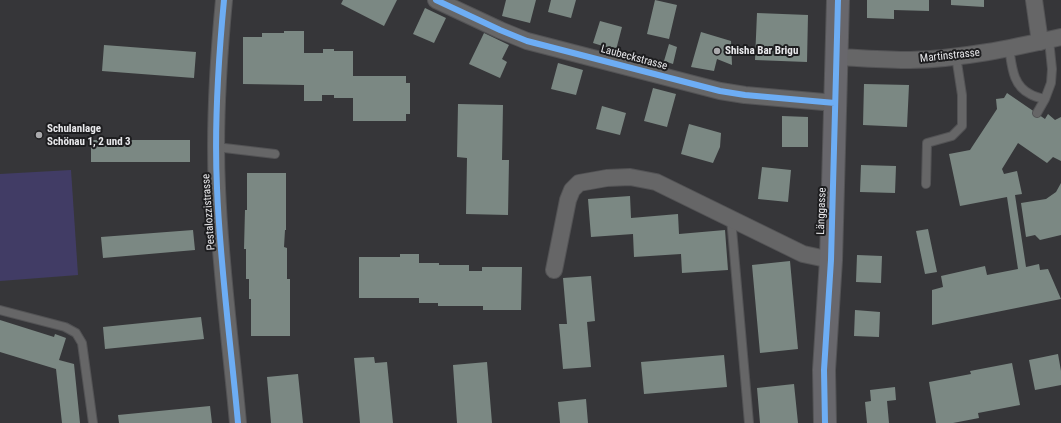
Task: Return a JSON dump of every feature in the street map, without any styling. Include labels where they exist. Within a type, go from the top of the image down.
[{"type":"street","name":"Pestalozzistrasse","points":[[224,0],[216,92],[216,147],[219,229],[238,423]]},
{"type":"street","name":"Laubeckstrasse","points":[[436,0],[527,41],[693,84],[746,95],[835,104]]},
{"type":"street","name":"Länggasse","points":[[825,423],[824,370],[831,260],[838,0]]},
{"type":"street","points":[[1034,0],[1050,40]]},
{"type":"street","name":"Martinstrasse","points":[[837,58],[910,60],[956,56],[1050,40]]},
{"type":"street","points":[[554,270],[568,200],[572,190],[579,183],[607,178],[630,177],[656,182],[803,254],[831,260]]},
{"type":"lane","points":[[1037,113],[1045,99],[1051,83],[1052,69],[1050,40]]},
{"type":"lane","points":[[1009,48],[1013,74],[1021,88],[1030,94],[1045,99]]},
{"type":"lane","points":[[926,184],[927,143],[952,136],[962,126],[962,95],[956,56]]},
{"type":"lane","points":[[216,147],[275,154]]},
{"type":"lane","points":[[731,218],[748,423]]},
{"type":"lane","points":[[0,310],[65,327],[76,333],[82,343],[92,423]]},
{"type":"shaded area","points":[[71,170],[78,275],[0,281],[0,174]]},
{"type":"building","points":[[343,0],[397,0],[384,26],[341,4]]},
{"type":"building","points":[[506,0],[536,0],[530,23],[502,16]]},
{"type":"building","points":[[551,0],[576,0],[571,18],[548,12]]},
{"type":"building","points":[[655,0],[677,5],[669,39],[647,34]]},
{"type":"building","points":[[867,0],[929,0],[929,11],[894,10],[894,19],[867,18]]},
{"type":"building","points":[[951,0],[984,0],[984,7],[951,5]]},
{"type":"building","points":[[425,8],[446,18],[434,43],[413,34]]},
{"type":"building","points":[[757,13],[808,15],[807,62],[755,60]]},
{"type":"building","points":[[600,21],[622,27],[616,50],[593,43]]},
{"type":"building","points":[[284,31],[304,31],[304,53],[323,53],[323,49],[334,49],[334,51],[353,51],[353,76],[406,76],[406,83],[410,83],[410,114],[406,114],[406,121],[353,121],[353,98],[334,98],[334,95],[322,95],[322,101],[304,101],[304,85],[243,84],[243,37],[262,37],[262,33],[284,33]]},
{"type":"building","points":[[701,32],[731,41],[732,65],[717,59],[714,71],[691,67]]},
{"type":"building","points":[[484,33],[509,45],[502,59],[507,62],[500,78],[469,64]]},
{"type":"building","points":[[669,44],[677,47],[673,64],[664,61]]},
{"type":"building","points":[[104,45],[196,52],[194,78],[102,71]]},
{"type":"building","points":[[558,63],[583,70],[576,95],[551,89]]},
{"type":"building","points":[[864,84],[909,85],[907,127],[863,125]]},
{"type":"building","points":[[653,88],[676,94],[667,127],[644,121]]},
{"type":"building","points":[[1007,93],[1045,119],[1048,114],[1055,120],[1061,117],[1061,161],[1053,157],[1047,163],[1018,143],[1002,169],[1004,174],[1017,171],[1022,194],[1015,195],[1026,267],[1039,264],[1040,270],[1048,269],[1061,299],[932,325],[932,290],[943,287],[941,276],[985,266],[987,275],[1018,269],[1007,197],[960,206],[949,154],[970,150],[997,109],[996,99],[1004,98]]},
{"type":"building","points":[[458,104],[503,105],[502,160],[509,160],[508,215],[466,214],[467,158],[457,157]]},
{"type":"building","points":[[602,106],[626,113],[620,135],[596,129]]},
{"type":"building","points":[[782,116],[808,117],[808,147],[782,147]]},
{"type":"building","points":[[689,124],[721,133],[720,147],[713,163],[681,154]]},
{"type":"building","points":[[91,140],[190,140],[190,162],[91,162]]},
{"type":"building","points":[[861,165],[896,166],[895,193],[860,192]]},
{"type":"building","points":[[762,167],[791,170],[788,202],[758,199]]},
{"type":"building","points":[[247,173],[286,173],[286,230],[284,247],[287,248],[287,279],[290,279],[290,336],[251,336],[251,299],[249,299],[249,279],[246,279],[246,249],[244,249],[245,210],[247,210]]},
{"type":"building","points":[[1061,183],[1061,235],[1040,240],[1035,235],[1026,237],[1021,203],[1046,199],[1056,192]]},
{"type":"building","points":[[630,196],[631,218],[678,214],[679,234],[725,230],[728,270],[682,273],[681,254],[634,257],[633,234],[591,237],[588,199]]},
{"type":"building","points":[[928,229],[937,272],[925,274],[916,231]]},
{"type":"building","points":[[193,230],[195,250],[103,258],[101,237]]},
{"type":"building","points":[[400,254],[419,254],[419,263],[469,265],[469,271],[482,271],[482,267],[522,267],[521,310],[483,310],[483,306],[438,306],[438,303],[419,303],[419,298],[359,298],[359,257],[400,257]]},
{"type":"building","points":[[857,255],[882,256],[881,283],[856,282]]},
{"type":"building","points":[[790,261],[798,349],[760,353],[752,265]]},
{"type":"building","points":[[591,276],[595,321],[587,322],[591,367],[563,369],[559,324],[567,324],[563,278]]},
{"type":"building","points":[[855,310],[880,312],[879,337],[854,336]]},
{"type":"building","points":[[201,317],[204,339],[105,349],[103,327]]},
{"type":"building","points":[[0,320],[54,337],[55,334],[66,338],[59,360],[74,364],[80,423],[62,423],[56,369],[0,352]]},
{"type":"building","points":[[1058,354],[1061,371],[1061,385],[1035,390],[1029,360]]},
{"type":"building","points":[[724,355],[727,387],[644,394],[641,362]]},
{"type":"building","points":[[374,357],[375,363],[387,362],[393,423],[360,423],[354,358]]},
{"type":"building","points":[[487,362],[492,423],[457,423],[453,365]]},
{"type":"building","points":[[1012,363],[1020,405],[978,413],[979,418],[953,423],[936,423],[929,382],[971,374],[970,371]]},
{"type":"building","points":[[298,374],[303,423],[271,423],[267,377]]},
{"type":"building","points":[[794,384],[798,423],[760,423],[757,388]]},
{"type":"building","points":[[895,387],[896,400],[887,401],[889,423],[867,423],[865,402],[871,401],[870,390]]},
{"type":"building","points":[[586,399],[588,423],[560,423],[558,402]]},
{"type":"building","points":[[210,406],[212,423],[119,423],[118,415]]},
{"type":"cycle path","points":[[224,0],[217,94],[216,164],[218,217],[238,423]]},
{"type":"cycle path","points":[[436,0],[527,41],[720,91],[745,95],[835,103]]},
{"type":"cycle path","points":[[825,423],[824,370],[831,260],[838,0]]},
{"type":"place","name":"Shisha Bar Brigu","points":[[717,51]]},
{"type":"place","name":"Schulanlage Schönau 1, 2 und 3","points":[[39,135]]}]
